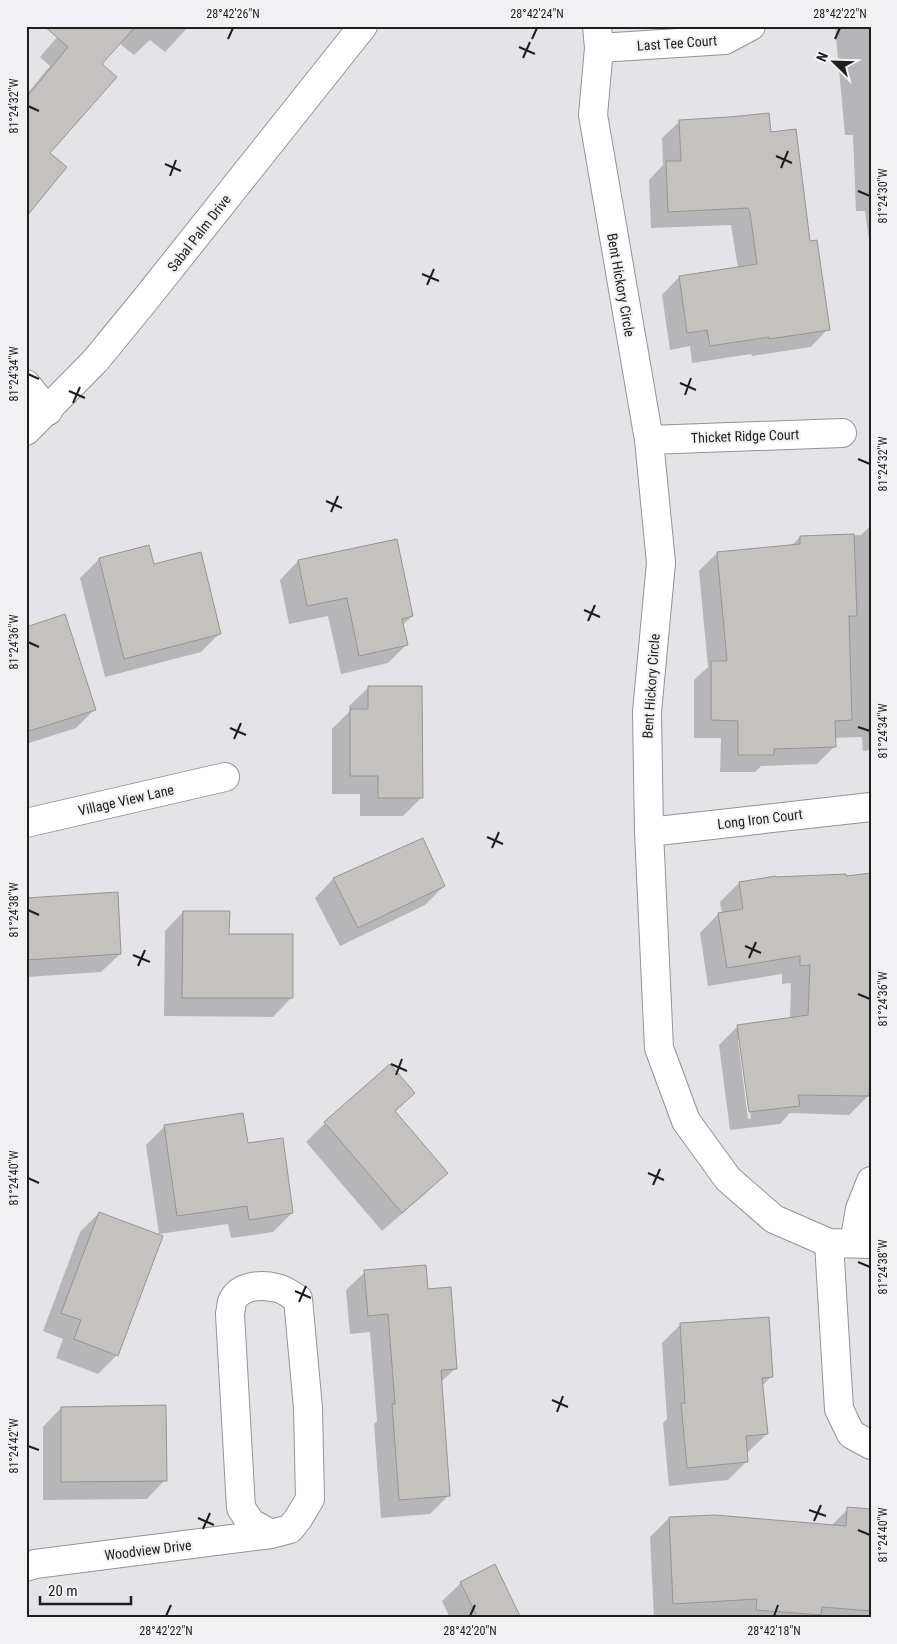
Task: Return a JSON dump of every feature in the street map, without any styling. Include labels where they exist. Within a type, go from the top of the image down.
[{"type":"street","name":"Sabal Palm Drive","points":[[26,431],[48,411],[95,361],[363,26]]},
{"type":"street","points":[[598,37],[624,26]]},
{"type":"street","name":"Last Tee Court","points":[[598,37],[725,40],[751,26]]},
{"type":"street","name":"Bent Hickory Circle","points":[[598,37],[592,116],[648,440],[660,563],[647,712],[649,832],[659,1048],[686,1121],[728,1180],[774,1219],[851,1243]]},
{"type":"street","points":[[26,384],[48,411]]},
{"type":"street","name":"Thicket Ridge Court","points":[[648,440],[842,433]]},
{"type":"street","name":"Village View Lane","points":[[26,822],[225,777]]},
{"type":"street","name":"Long Iron Court","points":[[649,832],[871,807]]},
{"type":"street","points":[[871,1181],[860,1209],[851,1243],[839,1409],[851,1434],[871,1445]]},
{"type":"street","name":"Woodview Drive","points":[[26,1567],[35,1564],[271,1534],[290,1528],[298,1519],[310,1499],[308,1408],[298,1298],[278,1288],[251,1286],[242,1290],[232,1302],[230,1314],[241,1508],[251,1523],[271,1534]]},
{"type":"building","points":[[44,26],[136,26],[102,64],[117,77],[50,153],[67,167],[26,217],[26,98],[68,47]]},
{"type":"building","points":[[769,113],[771,132],[796,129],[810,241],[817,240],[830,330],[710,346],[707,330],[687,333],[679,276],[757,264],[750,213],[748,208],[668,212],[666,161],[681,161],[679,120]]},
{"type":"building","points":[[854,534],[857,616],[849,616],[852,720],[835,721],[836,747],[774,749],[774,755],[738,755],[738,721],[711,720],[711,661],[727,661],[717,552],[800,544],[800,536]]},
{"type":"building","points":[[397,539],[413,616],[402,619],[408,645],[359,656],[347,598],[307,606],[298,560]]},
{"type":"building","points":[[149,545],[154,564],[201,552],[221,634],[124,659],[99,558]]},
{"type":"building","points":[[65,614],[96,710],[26,732],[26,627]]},
{"type":"building","points":[[368,686],[422,686],[423,798],[378,798],[378,776],[350,776],[350,709],[368,709]]},
{"type":"building","points":[[423,838],[445,886],[358,928],[333,878]]},
{"type":"building","points":[[871,873],[869,1096],[798,1095],[800,1106],[749,1112],[737,1025],[808,1015],[810,965],[800,966],[800,956],[727,968],[718,913],[743,909],[739,882],[776,876],[846,874],[846,876]]},
{"type":"building","points":[[118,892],[121,954],[26,960],[26,898]]},
{"type":"building","points":[[183,911],[230,911],[229,934],[293,934],[293,998],[182,998]]},
{"type":"building","points":[[390,1064],[415,1093],[395,1111],[448,1173],[402,1213],[324,1122]]},
{"type":"building","points":[[243,1113],[248,1143],[283,1138],[293,1213],[249,1220],[247,1206],[177,1216],[164,1125]]},
{"type":"building","points":[[99,1212],[163,1236],[118,1356],[74,1339],[81,1320],[61,1313]]},
{"type":"building","points":[[426,1265],[428,1289],[451,1287],[457,1369],[441,1370],[450,1496],[399,1500],[392,1404],[395,1404],[388,1314],[368,1316],[364,1270]]},
{"type":"building","points":[[769,1317],[773,1377],[762,1378],[768,1434],[746,1436],[748,1462],[687,1468],[681,1403],[685,1403],[680,1323]]},
{"type":"building","points":[[166,1405],[167,1481],[61,1482],[61,1407]]},
{"type":"building","points":[[847,1507],[871,1509],[871,1611],[822,1607],[821,1615],[756,1610],[757,1599],[673,1604],[669,1517],[715,1515],[846,1526]]},
{"type":"building","points":[[495,1564],[521,1618],[478,1618],[460,1582]]}]
